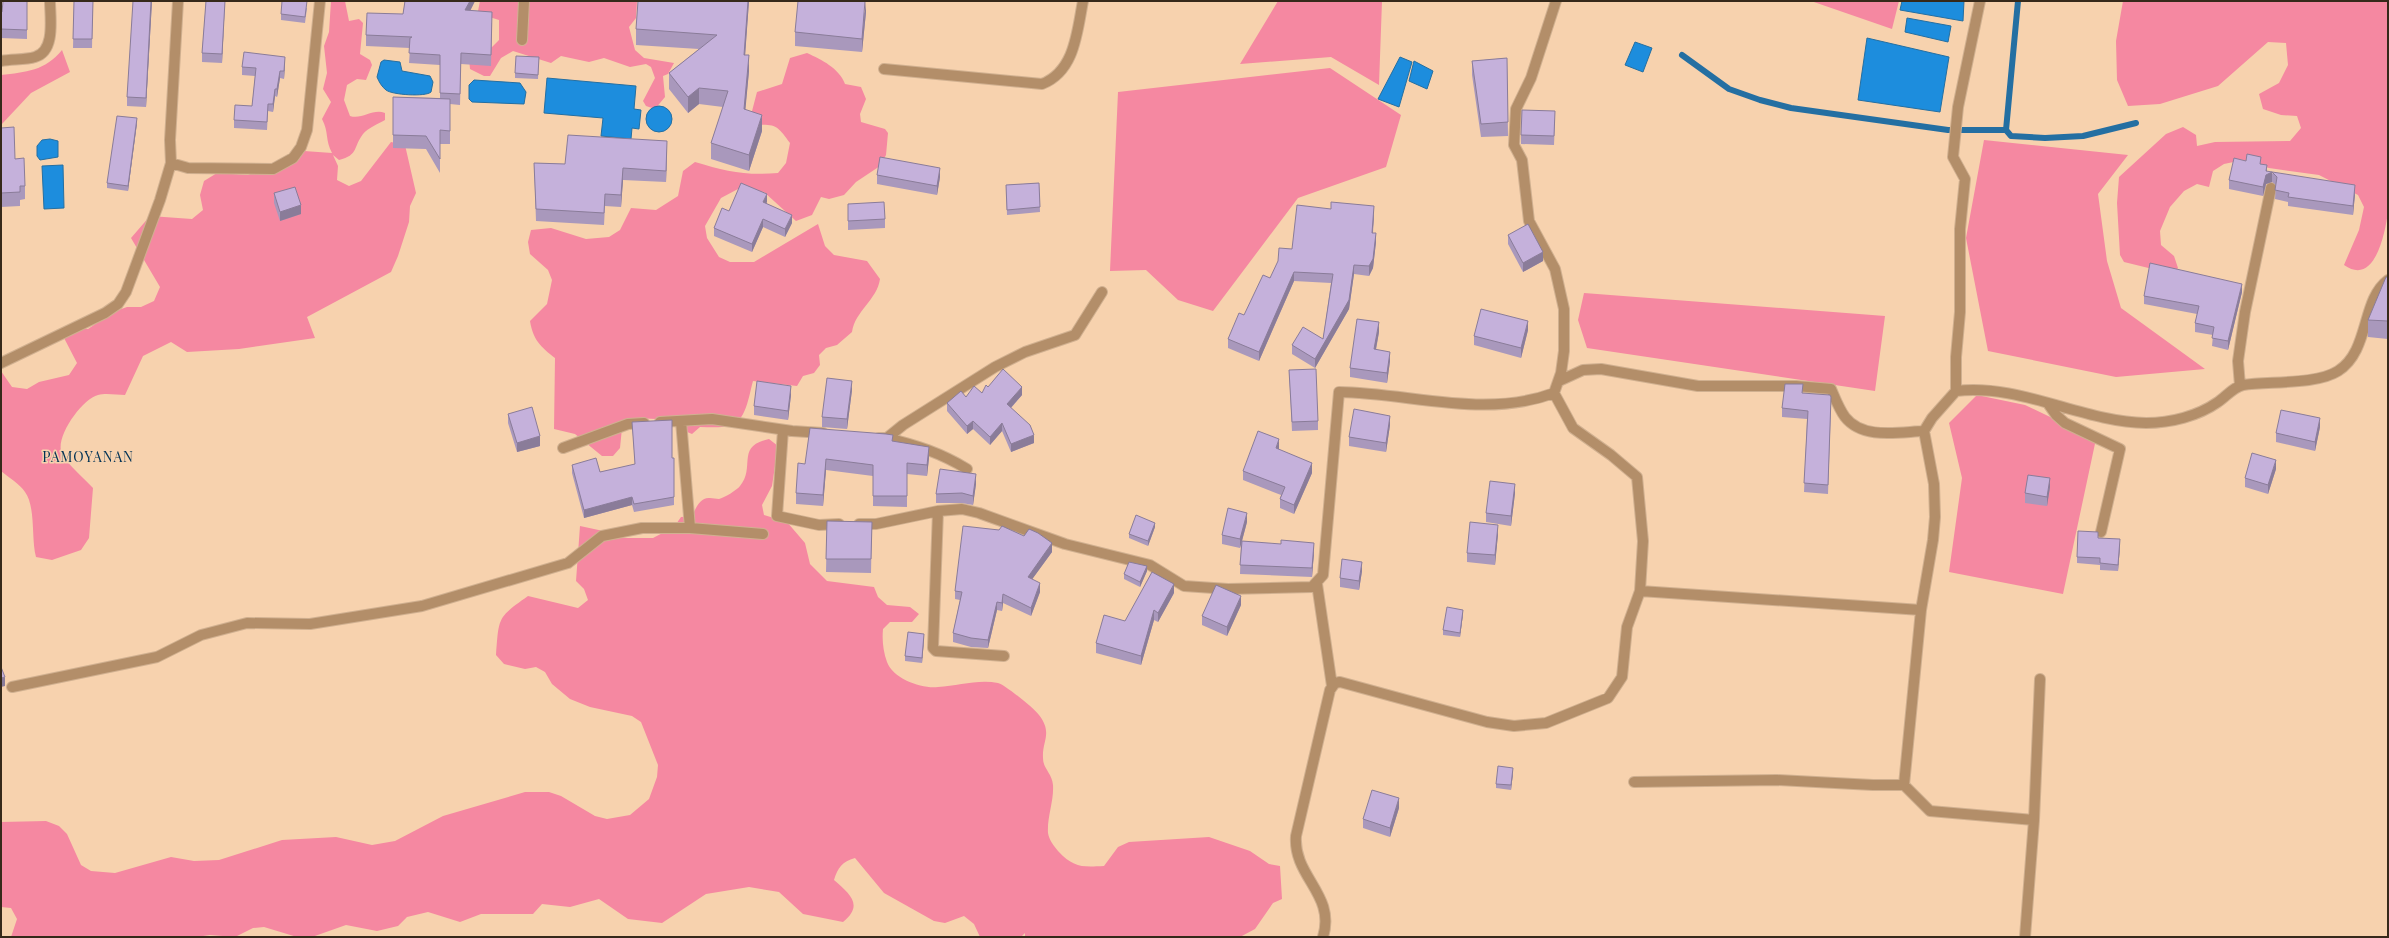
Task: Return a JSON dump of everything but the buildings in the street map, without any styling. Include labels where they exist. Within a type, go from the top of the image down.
[{"type":"street","points":[[1,61],[36,57],[42,53],[49,42],[50,1]]},
{"type":"street","points":[[1,363],[105,313],[118,304],[126,292],[172,163],[170,140],[178,1]]},
{"type":"street","points":[[172,163],[188,168],[273,169],[293,158],[301,147],[307,130],[320,1]]},
{"type":"street","points":[[522,40],[524,1]]},
{"type":"street","points":[[884,69],[1042,84],[1059,75],[1073,51],[1083,1]]},
{"type":"street","points":[[783,430],[777,516],[819,525],[876,524],[938,511],[968,510],[1065,544],[1150,565],[1184,586],[1228,589],[1312,587],[1323,575],[1339,392],[1403,397],[1444,403],[1511,404],[1534,401],[1554,393],[1559,381],[1564,351],[1564,309],[1555,269],[1530,220],[1522,160],[1514,145],[1516,109],[1531,78],[1556,1]]},
{"type":"street","points":[[1956,391],[1956,357],[1960,312],[1960,229],[1965,179],[1953,157],[1958,107],[1980,1]]},
{"type":"street","points":[[2240,386],[2238,361],[2245,312],[2271,188]]},
{"type":"street","points":[[1904,785],[1921,610],[1933,540],[1935,503],[1934,484],[1924,431],[1932,418],[1956,391],[1970,389],[2005,392],[2049,405],[2115,420],[2160,423],[2205,410],[2240,386],[2302,381],[2338,372],[2350,361],[2358,346],[2378,290],[2388,280]]},
{"type":"street","points":[[887,438],[902,424],[995,366],[1025,352],[1075,335],[1102,292]]},
{"type":"street","points":[[1559,381],[1583,370],[1600,369],[1698,386],[1796,386],[1831,389],[1845,417],[1857,427],[1870,432],[1924,431]]},
{"type":"street","points":[[1332,686],[1340,682],[1481,721],[1514,726],[1546,723],[1565,718],[1598,704],[1612,694],[1622,677],[1627,627],[1640,591],[1643,541],[1637,478],[1611,455],[1573,428],[1554,393]]},
{"type":"street","points":[[2049,405],[2056,415],[2065,423],[2120,449],[2101,532]]},
{"type":"street","points":[[563,448],[628,424],[712,418],[783,430],[831,434]]},
{"type":"street","points":[[681,421],[690,528]]},
{"type":"street","points":[[871,437],[887,438],[925,448],[944,455],[968,469]]},
{"type":"street","points":[[938,511],[933,648],[936,651],[1004,656]]},
{"type":"street","points":[[12,687],[157,657],[201,635],[247,623],[310,624],[422,606],[568,563],[602,536],[642,528],[690,528],[763,534]]},
{"type":"street","points":[[1316,584],[1332,686],[1296,836],[1295,848],[1307,877],[1321,896],[1324,912],[1323,937]]},
{"type":"street","points":[[1640,591],[1921,610]]},
{"type":"street","points":[[2025,937],[2034,820],[2040,679]]},
{"type":"street","points":[[1634,782],[1776,780],[1873,785],[1904,785],[1930,811],[2034,820]]},
{"type":"shaded area","points":[[331,1],[345,1],[349,21],[359,19],[363,23],[360,54],[370,60],[372,65],[366,80],[357,79],[347,85],[344,100],[350,116],[359,117],[376,112],[385,113],[385,120],[370,128],[363,134],[355,150],[350,156],[339,160],[333,155],[338,166],[337,180],[349,186],[361,181],[391,142],[405,145],[416,193],[410,206],[409,222],[391,272],[307,317],[315,338],[239,349],[187,352],[171,342],[143,356],[125,395],[101,394],[92,398],[77,411],[62,439],[62,454],[72,467],[93,488],[89,538],[81,550],[52,560],[36,557],[31,506],[28,498],[20,486],[1,471],[1,371],[12,387],[27,389],[39,382],[69,375],[77,363],[63,336],[75,328],[88,329],[113,312],[127,307],[141,307],[154,301],[160,287],[131,238],[150,216],[192,219],[203,210],[200,195],[204,181],[217,173],[248,175],[304,151],[332,153],[328,144],[326,128],[322,119],[331,102],[323,89],[327,73],[324,46],[329,32]]},
{"type":"shaded area","points":[[480,1],[637,1],[636,18],[629,27],[635,50],[644,58],[674,63],[668,74],[663,76],[665,97],[655,109],[646,106],[643,101],[655,78],[651,67],[646,64],[630,67],[604,58],[589,62],[561,56],[551,63],[513,51],[501,58],[490,76],[484,76],[470,69],[469,58],[492,47],[499,40],[499,20],[483,15],[478,11]]},
{"type":"shaded area","points":[[1278,1],[1382,1],[1379,85],[1331,57],[1240,64]]},
{"type":"shaded area","points":[[1811,1],[1899,1],[1892,29]]},
{"type":"shaded area","points":[[2123,1],[2388,1],[2388,212],[2381,244],[2371,263],[2364,269],[2355,270],[2344,265],[2359,230],[2364,207],[2358,195],[2319,175],[2269,168],[2243,160],[2224,164],[2213,171],[2209,187],[2197,184],[2184,191],[2170,207],[2160,231],[2161,245],[2174,256],[2178,268],[2173,274],[2124,262],[2120,255],[2117,203],[2119,177],[2166,134],[2183,127],[2196,135],[2197,146],[2215,142],[2290,141],[2301,128],[2297,116],[2281,115],[2263,109],[2259,94],[2279,83],[2288,65],[2286,43],[2268,42],[2218,86],[2160,104],[2128,106],[2117,80],[2116,41]]},
{"type":"shaded area","points":[[62,50],[70,72],[31,93],[1,125],[1,75],[19,73],[42,66],[56,57]]},
{"type":"shaded area","points":[[807,53],[824,62],[839,73],[845,84],[861,87],[866,99],[860,114],[861,122],[885,129],[888,133],[886,155],[880,166],[856,182],[844,195],[829,199],[821,197],[812,215],[796,221],[764,192],[738,189],[721,198],[705,226],[707,238],[719,257],[730,262],[754,262],[818,224],[825,246],[834,255],[867,261],[880,279],[875,293],[857,318],[852,332],[837,345],[826,348],[819,355],[820,365],[814,373],[803,376],[797,386],[753,381],[743,414],[735,424],[729,426],[700,427],[692,434],[656,419],[635,418],[622,428],[620,448],[613,456],[602,456],[575,434],[554,429],[555,358],[538,342],[531,328],[530,321],[547,304],[552,280],[548,270],[530,254],[528,242],[531,230],[551,228],[586,239],[609,237],[620,230],[631,208],[656,210],[678,196],[683,171],[695,162],[736,172],[756,174],[778,173],[786,163],[790,143],[780,130],[769,125],[757,125],[751,115],[757,92],[782,84],[790,58]]},
{"type":"shaded area","points":[[1330,68],[1401,115],[1386,167],[1298,198],[1213,311],[1178,300],[1146,270],[1110,271],[1118,92]]},
{"type":"shaded area","points":[[1984,140],[2128,155],[2098,194],[2107,261],[2121,308],[2205,369],[2116,377],[1988,351],[1966,238]]},
{"type":"shaded area","points":[[1584,293],[1885,316],[1875,391],[1587,348],[1578,320]]},
{"type":"shaded area","points":[[1977,395],[2025,405],[2096,439],[2063,594],[1949,572],[1962,478],[1949,423]]},
{"type":"shaded area","points":[[769,439],[778,446],[772,486],[762,505],[764,515],[787,522],[805,543],[810,564],[827,581],[874,587],[878,597],[887,605],[910,607],[919,614],[912,622],[890,622],[883,629],[883,646],[890,668],[909,682],[931,687],[976,682],[998,683],[1019,697],[1039,715],[1043,721],[1046,732],[1043,762],[1051,777],[1053,785],[1048,821],[1048,833],[1053,845],[1058,851],[1069,861],[1079,865],[1104,866],[1118,847],[1129,842],[1209,837],[1250,851],[1269,864],[1280,866],[1282,899],[1273,903],[1255,929],[1240,937],[1025,937],[1025,933],[1021,937],[980,937],[974,924],[964,916],[945,923],[934,921],[884,893],[855,858],[847,861],[841,866],[834,880],[849,895],[854,905],[853,910],[843,922],[803,914],[779,892],[749,887],[706,894],[662,923],[628,919],[599,899],[570,907],[542,904],[533,914],[481,914],[460,922],[428,912],[407,917],[398,926],[377,931],[346,925],[312,937],[297,937],[264,927],[253,928],[235,937],[210,935],[196,937],[11,937],[17,919],[11,908],[1,907],[1,822],[46,821],[59,826],[67,834],[81,865],[91,871],[115,873],[171,857],[194,861],[219,860],[282,840],[336,837],[372,845],[395,841],[443,816],[525,792],[549,792],[561,796],[595,816],[607,819],[630,815],[649,799],[657,777],[658,765],[641,722],[632,716],[590,707],[570,699],[552,684],[545,672],[536,667],[525,669],[504,664],[496,655],[499,625],[505,614],[510,609],[528,596],[578,608],[588,600],[584,589],[576,581],[580,526],[608,532],[618,538],[653,538],[674,527],[681,517],[692,516],[701,501],[704,499],[719,499],[738,488],[744,479],[749,452],[752,447],[759,442]]},
{"type":"water","points":[[1902,1],[1964,1],[1963,21],[1900,10]]},
{"type":"water","points":[[1907,18],[1951,26],[1948,42],[1905,32]]},
{"type":"water","points":[[1867,38],[1949,57],[1940,112],[1858,100]]},
{"type":"water","points":[[1635,42],[1652,48],[1643,72],[1625,65]]},
{"type":"water","points":[[1400,57],[1412,62],[1399,107],[1378,99]]},
{"type":"water","points":[[384,60],[400,62],[402,71],[430,76],[433,82],[431,92],[428,94],[409,95],[389,92],[386,90],[377,77],[381,62]]},
{"type":"water","points":[[1414,61],[1433,71],[1427,89],[1409,81]]},
{"type":"water","points":[[547,78],[636,86],[634,109],[641,110],[639,129],[632,128],[631,139],[601,136],[603,118],[544,113]]},
{"type":"water","points":[[474,80],[520,83],[526,92],[524,104],[472,102],[469,99],[469,85]]},
{"type":"water","points":[[659,106],[668,110],[672,119],[668,128],[659,132],[650,128],[646,119],[650,110]]},
{"type":"water","points":[[50,139],[58,141],[58,157],[40,160],[37,156],[37,146],[42,140]]},
{"type":"water","points":[[63,165],[64,208],[44,209],[42,166]]},
{"type":"waterway","points":[[2018,1],[2006,130],[2011,136],[2045,138],[2083,136],[2136,123]]},
{"type":"waterway","points":[[1682,55],[1729,89],[1760,100],[1791,108],[1948,130],[2006,130]]},
{"type":"district","name":"PAMOYANAN","points":[[88,456]]}]
